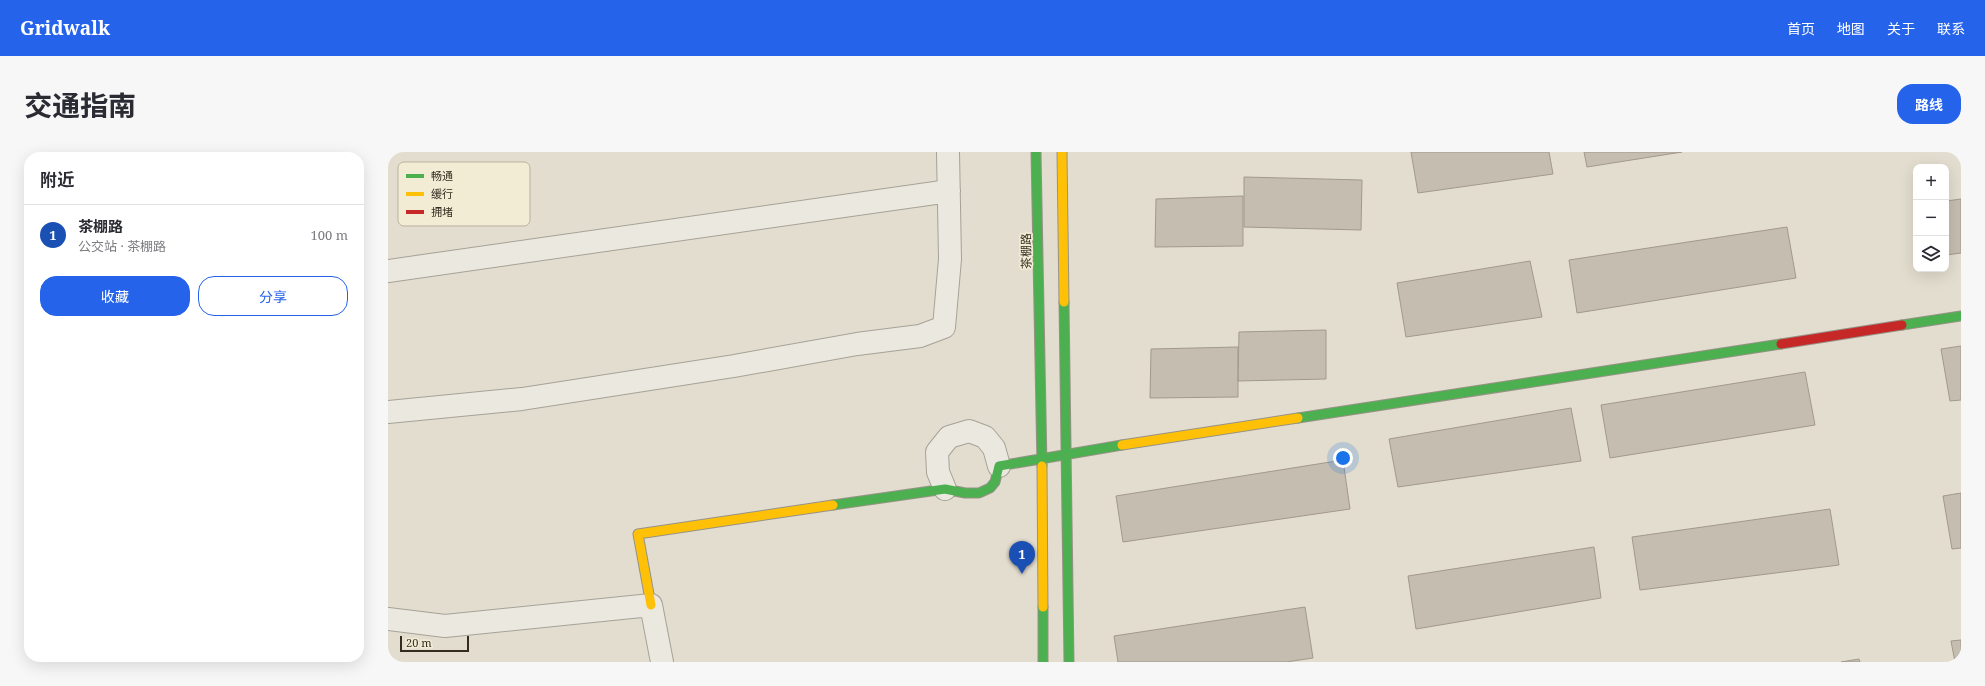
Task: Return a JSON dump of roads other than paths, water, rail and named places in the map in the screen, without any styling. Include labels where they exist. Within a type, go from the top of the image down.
[{"type":"street","points":[[388,412],[522,399],[734,366],[857,344],[920,336],[944,327],[950,259],[948,152]]},
{"type":"street","name":"茶棚路","points":[[1036,152],[1042,458],[1043,662]]},
{"type":"street","points":[[1062,152],[1069,662]]},
{"type":"street","points":[[388,271],[949,191]]},
{"type":"street","points":[[998,466],[1066,454],[1961,316]]},
{"type":"street","points":[[662,662],[638,534],[945,489],[968,495],[984,492],[995,482],[998,466],[994,448],[985,437],[970,431],[949,437],[937,452],[938,472],[945,489]]},
{"type":"street","points":[[388,619],[444,626],[651,605]]},
{"type":"place","name":"茶棚路","points":[[1022,574]]}]
